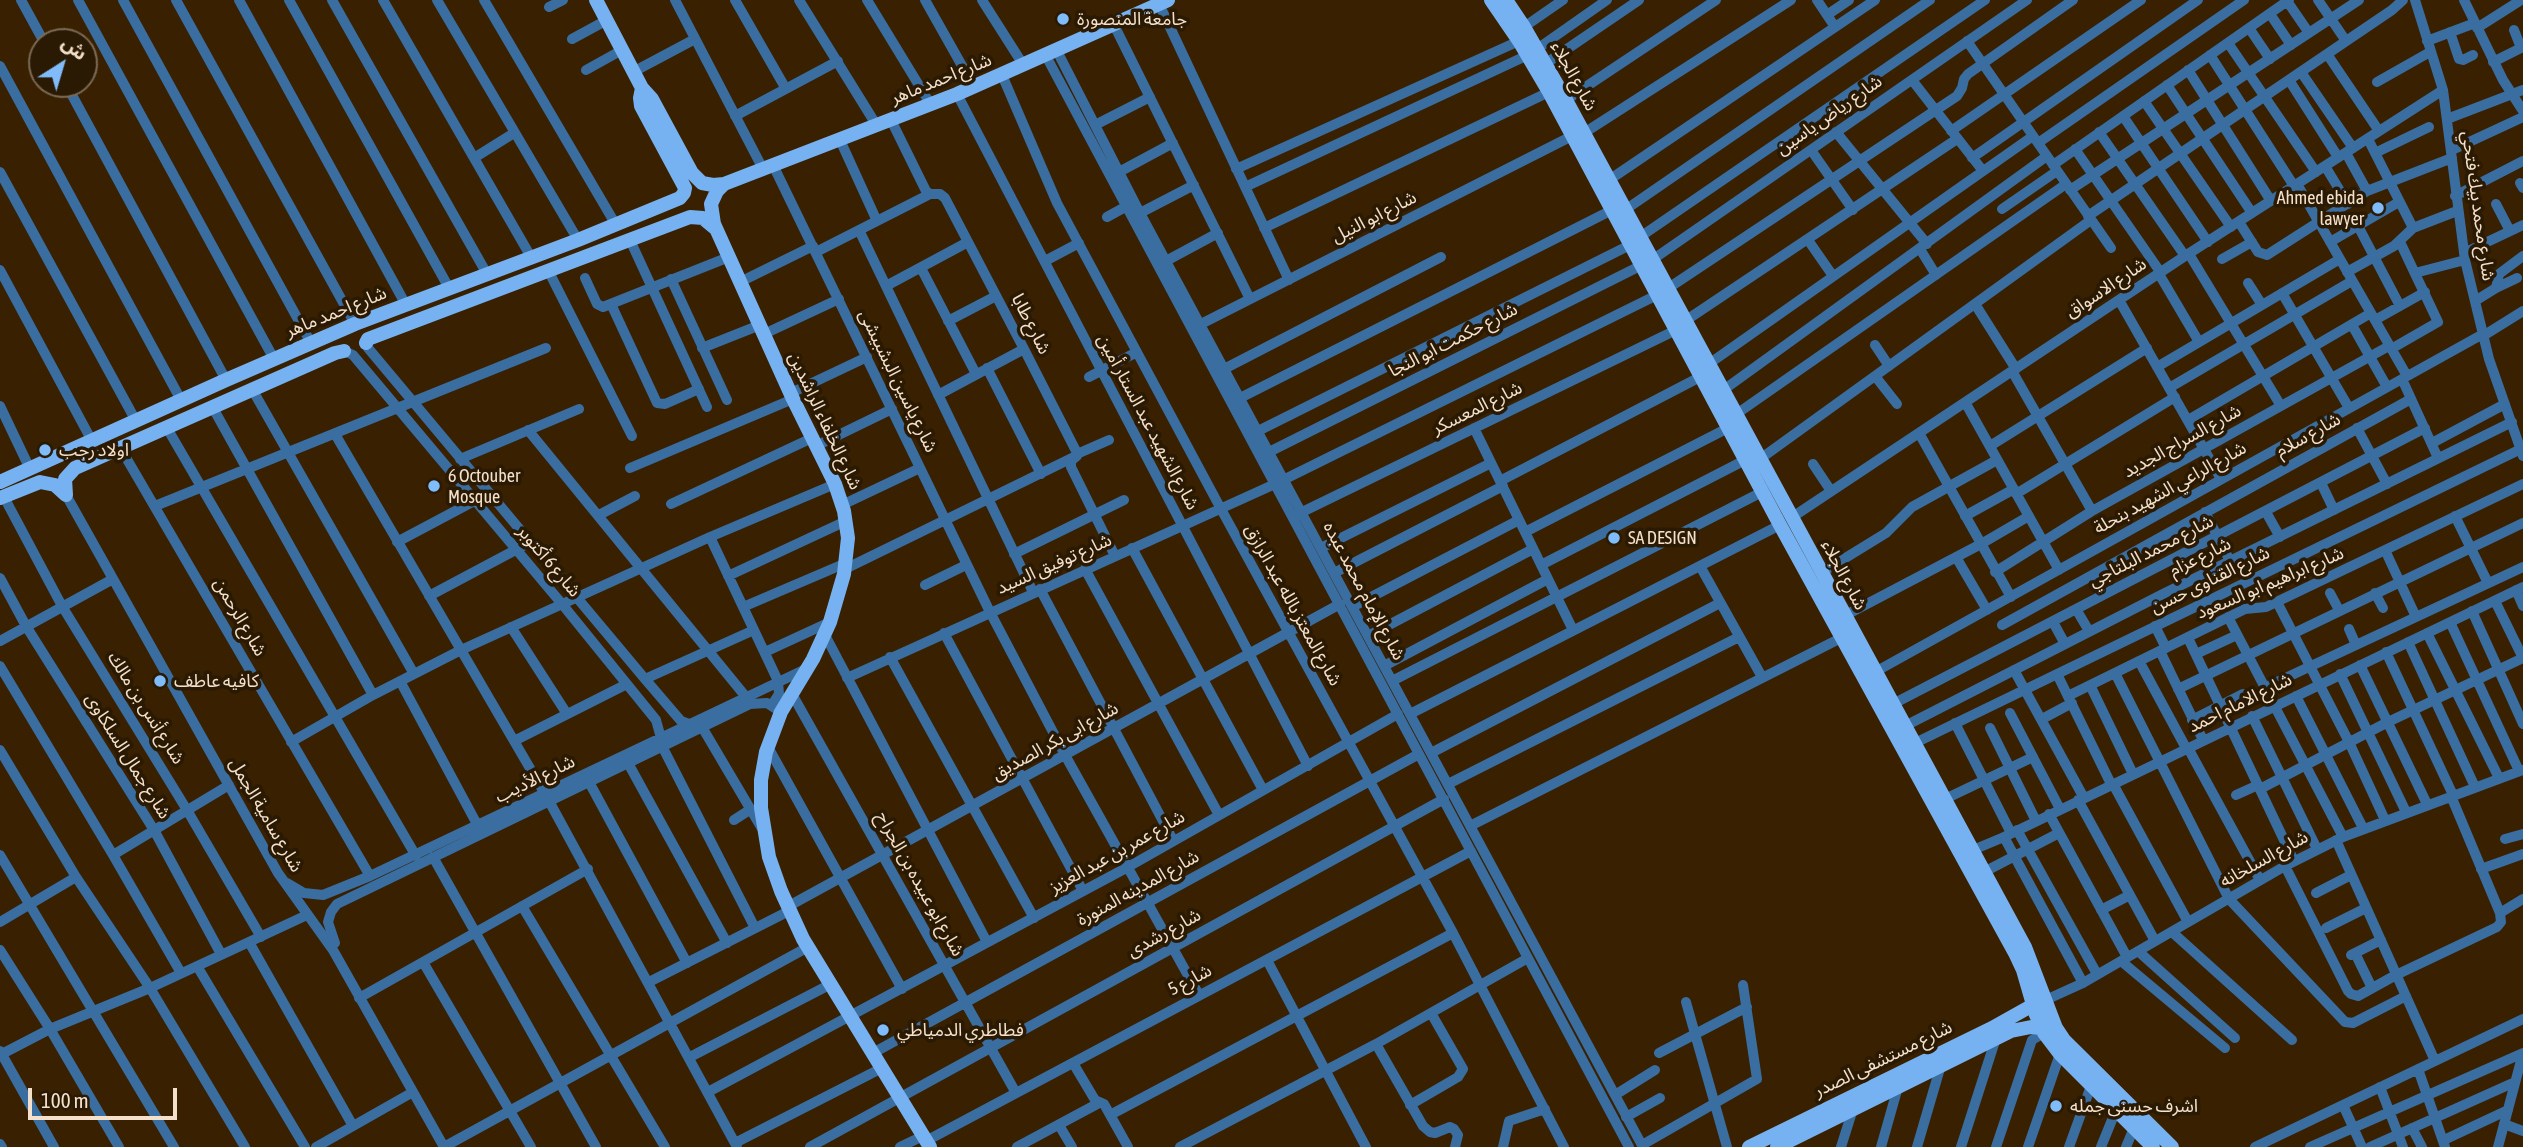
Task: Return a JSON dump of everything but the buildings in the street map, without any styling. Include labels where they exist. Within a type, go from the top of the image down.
[{"type":"main road","points":[[596,0],[642,88],[652,99],[690,183]]},
{"type":"main road","name":"شارع الجلاء","points":[[1491,0],[1522,34]]},
{"type":"main road","name":"شارع الجلاء","points":[[1506,0],[1533,52],[1549,93],[1609,180],[1618,210]]},
{"type":"main road","name":"شارع احمد ماهر","points":[[1,493],[30,469],[355,324],[616,225],[680,198],[690,183],[724,184],[931,105],[1163,2]]},
{"type":"main road","name":"شارع الجلاء","points":[[1533,52],[1545,64],[1566,100],[1578,134],[1680,325],[1728,428],[1754,458],[1762,492],[1821,573],[1844,616],[1856,651],[2039,1002],[2064,1040],[2143,1140]]},
{"type":"main road","name":"شارع الخلفاء الراشدين","points":[[724,184],[715,195],[711,209],[716,229],[835,484],[846,521],[846,566],[827,629],[792,694],[777,708],[768,747],[760,794],[769,857],[788,909],[808,947],[926,1141]]},
{"type":"main road","name":"شارع احمد ماهر","points":[[366,343],[369,339],[548,270],[693,217],[707,220],[716,229]]},
{"type":"main road","points":[[66,495],[65,479],[75,468],[344,351]]},
{"type":"main road","name":"شارع الجلاء","points":[[1702,371],[1723,391],[1842,638],[1875,672],[2025,947],[2039,1002],[2042,1030],[2060,1054],[2091,1086],[2172,1147]]},
{"type":"main road","points":[[68,451],[75,468]]},
{"type":"main road","points":[[1,493],[40,482],[55,485],[66,495]]},
{"type":"main road","name":"شارع مستشفى الصدر","points":[[1777,1147],[1792,1143],[1896,1081],[2039,1002]]},
{"type":"main road","name":"شارع مستشفى الصدر","points":[[1749,1147],[2021,1028],[2042,1030]]},
{"type":"street","points":[[21,0],[36,28]]},
{"type":"street","points":[[78,0],[274,359]]},
{"type":"street","points":[[123,0],[311,343]]},
{"type":"street","points":[[176,0],[355,324]]},
{"type":"street","points":[[239,0],[406,305]]},
{"type":"street","points":[[289,0],[449,288]]},
{"type":"street","points":[[332,0],[487,274]]},
{"type":"street","points":[[383,0],[531,257]]},
{"type":"street","points":[[437,0],[578,240]]},
{"type":"street","points":[[484,0],[616,225]]},
{"type":"street","points":[[549,7],[563,0]]},
{"type":"street","name":"شارع ياسين البشبيشى","points":[[675,0],[735,116],[815,249],[989,612],[1065,755],[1199,995]]},
{"type":"street","points":[[735,0],[786,89]]},
{"type":"street","name":"شارع طابا","points":[[800,0],[838,61],[884,123],[930,194],[944,196],[1077,455],[1070,466],[1115,556]]},
{"type":"street","points":[[882,0],[869,3],[931,105]]},
{"type":"street","points":[[925,0],[974,87]]},
{"type":"street","points":[[982,0],[1024,66]]},
{"type":"street","points":[[1236,169],[1522,34],[1563,0]]},
{"type":"street","points":[[1245,187],[1533,52],[1607,0]]},
{"type":"street","points":[[1545,64],[1639,0]]},
{"type":"street","points":[[1566,100],[1716,0]]},
{"type":"street","name":"شارع ابو النيل","points":[[1196,326],[1578,134],[1791,0]]},
{"type":"street","points":[[1817,0],[1835,27]]},
{"type":"street","points":[[1827,15],[1849,0]]},
{"type":"street","points":[[1609,180],[1875,0]]},
{"type":"street","points":[[1240,398],[1618,210],[1930,0]]},
{"type":"street","points":[[1258,431],[1635,241],[1985,0]]},
{"type":"street","name":"شارع رياض ياسين","points":[[1646,262],[2027,0]]},
{"type":"street","name":"شارع توفيق السيد","points":[[847,678],[1280,482],[1662,292],[1958,96],[1965,76],[2073,0]]},
{"type":"street","name":"شارع المعسكر","points":[[1297,515],[1680,325],[1883,189],[2004,94],[2141,0]]},
{"type":"street","points":[[1972,158],[2198,0]]},
{"type":"street","points":[[1334,573],[1501,484],[1702,371],[1983,172],[2036,140],[2244,0]]},
{"type":"street","points":[[1735,415],[2068,187],[2118,159],[2359,0]]},
{"type":"street","points":[[2384,0],[2392,10]]},
{"type":"street","points":[[1541,565],[1754,458],[1889,366],[2135,184],[2403,0]]},
{"type":"street","name":"شارع محمد بيك فتحي","points":[[2414,0],[2443,90],[2464,256],[2489,359],[2522,452]]},
{"type":"street","points":[[2464,0],[2493,62],[2517,92],[2523,111]]},
{"type":"street","points":[[2377,82],[2450,32],[2476,26],[2521,0]]},
{"type":"street","points":[[1723,391],[1923,246],[2075,149],[2288,1],[2309,33]]},
{"type":"street","points":[[1163,2],[1236,169],[1289,279]]},
{"type":"street","points":[[2323,2],[2346,41]]},
{"type":"street","points":[[2270,13],[2291,45]]},
{"type":"street","points":[[572,39],[607,20]]},
{"type":"street","points":[[1114,24],[1250,299]]},
{"type":"street","points":[[2249,28],[2270,59]]},
{"type":"street","points":[[2493,62],[2521,48],[2515,30]]},
{"type":"street","points":[[2450,32],[2459,59],[2473,55]]},
{"type":"street","points":[[633,72],[695,39]]},
{"type":"street","points":[[1967,41],[2111,248]]},
{"type":"street","points":[[2228,43],[2348,204]]},
{"type":"street","points":[[586,71],[622,50]]},
{"type":"street","name":"شارع الإمام محمد عبده","points":[[1052,53],[1095,125],[1166,261],[1196,326],[1224,369],[1258,431],[1280,482]]},
{"type":"street","name":"شارع الإمام محمد عبده","points":[[1052,53],[1127,206],[1196,326],[1280,482],[1340,604],[1425,753],[1444,799],[1470,827],[1642,1146]]},
{"type":"street","points":[[2327,54],[2379,131]]},
{"type":"street","points":[[2210,55],[2296,185],[2350,276],[2390,347],[2438,458]]},
{"type":"street","points":[[735,116],[838,61]]},
{"type":"street","points":[[0,66],[181,400]]},
{"type":"street","points":[[2188,70],[2271,201]]},
{"type":"street","points":[[2301,72],[2367,191]]},
{"type":"street","name":"شارع المعتز بالله عبد الرازق","points":[[1002,75],[1039,163],[1079,243],[1221,509],[1454,933],[1564,1147]]},
{"type":"street","points":[[1912,80],[1983,172]]},
{"type":"street","points":[[2289,80],[2346,153]]},
{"type":"street","points":[[2167,85],[2252,213]]},
{"type":"street","name":"شارع الاسواق","points":[[1573,631],[1785,522],[2187,255],[2443,90]]},
{"type":"street","points":[[2447,119],[2517,92]]},
{"type":"street","points":[[1264,228],[1549,93]]},
{"type":"street","name":"شارع الشهيد عبد الستار أمين","points":[[957,94],[1308,766]]},
{"type":"street","points":[[1095,125],[1150,97]]},
{"type":"street","points":[[74,98],[226,380]]},
{"type":"street","points":[[2144,101],[2180,154],[2235,225],[2258,252],[2267,255],[2367,191],[2452,154],[2523,117]]},
{"type":"street","points":[[2123,116],[2208,242]]},
{"type":"street","points":[[2375,153],[2429,127]]},
{"type":"street","points":[[1836,132],[1910,223],[1936,275]]},
{"type":"street","points":[[2099,132],[2187,255],[2281,406]]},
{"type":"street","points":[[474,158],[514,133]]},
{"type":"street","points":[[2368,139],[2413,228]]},
{"type":"street","points":[[839,140],[877,221]]},
{"type":"street","points":[[1119,172],[1173,143]]},
{"type":"street","points":[[2075,149],[2160,273],[2199,342]]},
{"type":"street","points":[[1811,150],[1853,210]]},
{"type":"street","points":[[2455,196],[2523,161]]},
{"type":"street","points":[[2002,209],[2052,164]]},
{"type":"street","points":[[0,172],[136,421]]},
{"type":"street","points":[[1140,213],[1194,185]]},
{"type":"street","points":[[740,282],[859,230],[930,194]]},
{"type":"street","points":[[2330,242],[2399,202]]},
{"type":"street","points":[[2496,204],[2510,231]]},
{"type":"street","points":[[1107,217],[1127,206]]},
{"type":"street","points":[[1965,516],[2065,464],[2244,345],[2295,315],[2374,257],[2400,242],[2413,228],[2457,211]]},
{"type":"street","points":[[2415,273],[2464,256],[2523,225]]},
{"type":"street","points":[[2358,226],[2400,306]]},
{"type":"street","points":[[859,230],[1014,554],[1114,729],[1173,840]]},
{"type":"street","points":[[1166,261],[1218,233]]},
{"type":"street","points":[[630,240],[707,407]]},
{"type":"street","points":[[1808,240],[1833,276]]},
{"type":"street","points":[[886,286],[968,242]]},
{"type":"street","points":[[2188,420],[2352,325],[2400,306],[2425,292],[2400,242]]},
{"type":"street","points":[[1045,261],[1079,243]]},
{"type":"street","points":[[2222,260],[2252,243]]},
{"type":"street","points":[[2496,288],[2501,271],[2523,256]]},
{"type":"street","points":[[585,278],[598,305],[603,307],[729,257]]},
{"type":"street","points":[[1224,369],[1441,257]]},
{"type":"street","points":[[2157,367],[2340,259]]},
{"type":"street","name":"شارع حكمت ابو النجا","points":[[1269,452],[1646,262]]},
{"type":"street","points":[[921,268],[976,374]]},
{"type":"street","points":[[0,270],[92,440]]},
{"type":"street","points":[[548,270],[632,436]]},
{"type":"street","points":[[2475,301],[2516,278]]},
{"type":"street","points":[[671,279],[727,400]]},
{"type":"street","points":[[2248,283],[2262,305]]},
{"type":"street","name":"شارع السراج الجديد","points":[[1995,572],[2092,511],[2370,356],[2437,324],[2438,320],[2425,292]]},
{"type":"street","points":[[2282,293],[2349,408]]},
{"type":"street","points":[[948,321],[996,296]]},
{"type":"street","points":[[702,348],[762,330],[839,299]]},
{"type":"street","points":[[2119,300],[2221,479]]},
{"type":"street","points":[[611,304],[657,402],[666,404],[699,389]]},
{"type":"street","points":[[1975,304],[2092,511]]},
{"type":"street","name":"شارع الراعي الشهيد بنحلة","points":[[1875,672],[2523,311]]},
{"type":"street","points":[[2352,325],[2388,387]]},
{"type":"street","name":"شارع 6 أكتوبر","points":[[366,343],[412,402],[645,679],[681,720],[689,724]]},
{"type":"street","points":[[1875,345],[1889,366]]},
{"type":"street","points":[[155,506],[545,348]]},
{"type":"street","points":[[1990,446],[2147,348]]},
{"type":"street","points":[[938,395],[1024,349]]},
{"type":"street","name":"شارع 6 أكتوبر","points":[[344,351],[353,355],[398,408],[656,720],[662,742],[755,928]]},
{"type":"street","points":[[1089,377],[1137,352]]},
{"type":"street","points":[[630,468],[792,396],[867,357]]},
{"type":"street","points":[[987,368],[1041,474]]},
{"type":"street","points":[[1875,376],[1897,404]]},
{"type":"street","points":[[252,389],[414,674]]},
{"type":"street","name":"شارع سلام","points":[[2002,625],[2411,398]]},
{"type":"street","points":[[1965,402],[2059,570]]},
{"type":"street","points":[[2431,443],[2505,404]]},
{"type":"street","points":[[0,406],[30,469]]},
{"type":"street","points":[[213,408],[373,695]]},
{"type":"street","points":[[460,459],[579,409]]},
{"type":"street","points":[[671,504],[892,409]]},
{"type":"street","name":"شارع عزام","points":[[1905,726],[2089,631],[2512,422]]},
{"type":"street","points":[[167,428],[416,856]]},
{"type":"street","points":[[1474,428],[1573,631]]},
{"type":"street","points":[[1525,532],[1728,428]]},
{"type":"street","points":[[2357,428],[2387,484]]},
{"type":"street","name":"شارع محمد البلتاجي","points":[[1893,704],[2425,428]]},
{"type":"street","points":[[528,430],[746,697]]},
{"type":"street","points":[[335,433],[588,869],[736,1145],[882,1068]]},
{"type":"street","points":[[1919,433],[2011,597]]},
{"type":"street","points":[[743,607],[846,566],[945,522],[1109,440]]},
{"type":"street","name":"شارع الرحمن","points":[[121,449],[370,876]]},
{"type":"street","name":"شارع القناوى حسن","points":[[1915,743],[2155,625],[2522,452]]},
{"type":"street","points":[[1821,573],[1886,533],[1912,507],[1997,460]]},
{"type":"street","points":[[1321,548],[1491,463]]},
{"type":"street","points":[[1813,464],[1831,491]]},
{"type":"street","points":[[842,505],[920,468]]},
{"type":"street","points":[[2320,483],[2334,510]]},
{"type":"street","points":[[291,742],[373,695],[461,650],[710,537],[835,484]]},
{"type":"street","name":"شارع ابراهيم ابو السعود","points":[[2042,719],[2090,685],[2228,617],[2245,609],[2260,609],[2277,603],[2523,484]]},
{"type":"street","points":[[1392,681],[1762,492]]},
{"type":"street","name":"شارع أنس بن مالك","points":[[1,493],[62,606],[261,937]]},
{"type":"street","name":"شارع سامية الجمل","points":[[66,495],[278,873],[326,939],[442,1146]]},
{"type":"street","points":[[598,515],[635,496]]},
{"type":"street","points":[[397,542],[475,500]]},
{"type":"street","points":[[1014,554],[1124,500]]},
{"type":"street","points":[[2205,512],[2230,561]]},
{"type":"street","points":[[2266,512],[2280,537]]},
{"type":"street","name":"شارع الإمام محمد عبده","points":[[1297,515],[1321,548],[1392,681],[1404,714]]},
{"type":"street","points":[[1844,616],[2029,516]]},
{"type":"street","points":[[2455,516],[2488,583]]},
{"type":"street","points":[[1352,607],[1519,520]]},
{"type":"street","points":[[728,576],[846,521]]},
{"type":"street","points":[[2178,689],[2523,523]]},
{"type":"street","points":[[710,537],[778,681],[777,708]]},
{"type":"street","points":[[429,596],[530,542]]},
{"type":"street","points":[[1132,548],[1263,790]]},
{"type":"street","points":[[1368,636],[1533,549]]},
{"type":"street","points":[[2385,551],[2416,617]]},
{"type":"street","points":[[1956,557],[1987,610]]},
{"type":"street","points":[[925,586],[967,565]]},
{"type":"street","points":[[1700,566],[1762,677]]},
{"type":"street","points":[[2264,688],[2523,567]]},
{"type":"street","points":[[1085,569],[1219,815]]},
{"type":"street","name":"شارع جمال السلكاوى","points":[[0,578],[26,626],[154,830],[221,954]]},
{"type":"street","points":[[0,641],[113,579]]},
{"type":"street","points":[[1384,666],[1548,579]]},
{"type":"street","points":[[2520,589],[2523,606]]},
{"type":"street","name":"شارع الامام احمد","points":[[1973,849],[2520,589]]},
{"type":"street","points":[[2330,593],[2339,610]]},
{"type":"street","points":[[2375,593],[2383,608]]},
{"type":"street","points":[[2161,595],[2172,617]]},
{"type":"street","points":[[2236,795],[2282,777],[2388,722],[2523,658],[2495,601]]},
{"type":"street","name":"شارع المدينه المنورة","points":[[873,1053],[1369,781],[1720,603]]},
{"type":"street","points":[[2277,603],[2349,742],[2385,820]]},
{"type":"street","name":"شارع ابى بكر الصديق","points":[[649,982],[755,928],[1340,604]]},
{"type":"street","points":[[2076,610],[2089,631]]},
{"type":"street","points":[[2472,611],[2523,724]]},
{"type":"street","points":[[2228,617],[2305,765],[2339,838],[2351,875],[2435,1061]]},
{"type":"street","points":[[2053,622],[2065,644]]},
{"type":"street","points":[[2450,622],[2521,770]]},
{"type":"street","points":[[2155,625],[2178,689],[2203,740]]},
{"type":"street","points":[[511,627],[567,714]]},
{"type":"street","points":[[765,652],[827,629],[847,678],[988,942]]},
{"type":"street","points":[[2349,629],[2356,645]]},
{"type":"street","points":[[645,679],[754,630]]},
{"type":"street","name":"شارع عمر بن عبد العزيز","points":[[708,1092],[1128,867],[1349,742],[1573,631]]},
{"type":"street","points":[[944,633],[1083,891]]},
{"type":"street","points":[[2427,633],[2499,778]]},
{"type":"street","points":[[2196,654],[2237,635]]},
{"type":"street","points":[[1448,784],[1739,637]]},
{"type":"street","points":[[1470,827],[1842,638]]},
{"type":"street","points":[[2188,638],[2259,787],[2290,864],[2349,993],[2358,996],[2497,927],[2501,919],[2452,795],[2386,652]]},
{"type":"street","points":[[2409,642],[2475,787]]},
{"type":"street","points":[[890,657],[1034,918]]},
{"type":"street","points":[[2039,657],[2070,700],[2112,784],[2188,922]]},
{"type":"street","points":[[2139,661],[2260,880]]},
{"type":"street","points":[[2360,665],[2427,804]]},
{"type":"street","points":[[0,666],[181,973]]},
{"type":"street","name":"شارع الأديب","points":[[278,873],[299,891],[317,895],[331,892],[478,826],[589,782],[628,763],[689,724],[808,668]]},
{"type":"street","points":[[2014,670],[2042,719],[2155,941]]},
{"type":"street","points":[[2115,673],[2229,898],[2343,1020],[2353,1023],[2406,996]]},
{"type":"street","points":[[2340,674],[2406,812]]},
{"type":"street","points":[[400,681],[478,826]]},
{"type":"street","points":[[514,741],[627,684]]},
{"type":"street","points":[[2090,685],[2133,774]]},
{"type":"street","name":"شارع ابو عبيده بن الجراح","points":[[792,694],[1016,1093]]},
{"type":"street","points":[[2192,720],[2243,694]]},
{"type":"street","points":[[2296,696],[2363,828]]},
{"type":"street","name":"شارع الأديب","points":[[343,970],[341,958],[328,928],[329,917],[334,908],[547,797],[662,742],[750,704],[761,702],[777,708]]},
{"type":"street","points":[[2010,713],[2033,757],[2055,812],[2059,833],[2124,959],[2225,1048]]},
{"type":"street","points":[[2252,716],[2317,849]]},
{"type":"street","points":[[1955,723],[2011,833],[2014,856],[2083,983]]},
{"type":"street","points":[[702,727],[765,832]]},
{"type":"street","points":[[1990,728],[2036,821]]},
{"type":"street","points":[[768,747],[839,880],[902,989]]},
{"type":"street","points":[[0,750],[76,877],[150,988],[245,1147]]},
{"type":"street","name":"شارع الإمام محمد عبده","points":[[1425,753],[1448,784],[1471,851],[1629,1147]]},
{"type":"street","points":[[1945,799],[2033,757]]},
{"type":"street","points":[[628,763],[727,943]]},
{"type":"street","name":"شارع السلخانه","points":[[2039,1002],[2083,983],[2260,880],[2339,838],[2521,770]]},
{"type":"street","points":[[589,782],[687,963]]},
{"type":"street","points":[[113,855],[229,785]]},
{"type":"street","name":"شارع رشدى","points":[[810,1147],[1444,799]]},
{"type":"street","points":[[734,820],[751,809]]},
{"type":"street","points":[[2011,833],[2028,849],[2097,974]]},
{"type":"street","points":[[1984,872],[2059,833]]},
{"type":"street","points":[[2505,839],[2523,834]]},
{"type":"street","name":"شارع 5","points":[[900,1147],[926,1141],[1471,851]]},
{"type":"street","points":[[2481,869],[2523,854]]},
{"type":"street","points":[[0,855],[174,1147]]},
{"type":"street","points":[[433,857],[596,1147]]},
{"type":"street","points":[[359,998],[588,869]]},
{"type":"street","points":[[2316,894],[2351,875]]},
{"type":"street","points":[[0,922],[76,877]]},
{"type":"street","points":[[2101,910],[2130,895]]},
{"type":"street","points":[[2500,913],[2523,899]]},
{"type":"street","points":[[522,906],[665,1147]]},
{"type":"street","points":[[2326,928],[2366,908]]},
{"type":"street","points":[[54,1147],[1,1053],[307,915]]},
{"type":"street","points":[[2172,932],[2292,1040]]},
{"type":"street","points":[[1110,1115],[1454,933]]},
{"type":"street","points":[[2372,988],[2353,954],[2381,940]]},
{"type":"street","points":[[249,942],[353,1126]]},
{"type":"street","points":[[442,1146],[808,947]]},
{"type":"street","points":[[0,950],[119,1147]]},
{"type":"street","points":[[2138,951],[2235,1038]]},
{"type":"street","points":[[1180,1147],[1376,1044],[1528,958]]},
{"type":"street","points":[[1267,960],[1366,1147]]},
{"type":"street","points":[[423,962],[531,1147]]},
{"type":"street","points":[[197,966],[305,1147]]},
{"type":"street","points":[[690,1057],[831,984]]},
{"type":"street","points":[[1642,1146],[1755,1081],[1758,1075],[1743,985]]},
{"type":"street","points":[[1686,1002],[1727,1147]]},
{"type":"street","points":[[1659,1053],[1747,1007]]},
{"type":"street","points":[[1410,1105],[1458,1077],[1463,1069],[1431,1013]]},
{"type":"street","points":[[2255,1147],[2523,1019]]},
{"type":"street","points":[[1996,1147],[2032,1040],[2042,1030]]},
{"type":"street","points":[[1961,1147],[1996,1038]]},
{"type":"street","points":[[1376,1044],[1423,1126],[1430,1132],[1450,1127],[1457,1131],[1455,1147]]},
{"type":"street","points":[[2310,1147],[2326,1144],[2355,1127],[2523,1053],[2521,1071],[2515,1082],[2498,1147]]},
{"type":"street","points":[[2028,1147],[2060,1054]]},
{"type":"street","points":[[1073,1063],[1095,1100],[1104,1104],[1128,1147]]},
{"type":"street","points":[[1917,1147],[1941,1065]]},
{"type":"street","points":[[2418,1069],[2444,1144],[2508,1111]]},
{"type":"street","points":[[1615,1095],[1655,1070]]},
{"type":"street","points":[[1881,1147],[1896,1081]]},
{"type":"street","points":[[2370,1147],[2515,1082]]},
{"type":"street","points":[[2069,1147],[2091,1086]]},
{"type":"street","points":[[2380,1087],[2403,1147]]},
{"type":"street","points":[[317,1147],[413,1092]]},
{"type":"street","points":[[1626,1117],[1660,1098]]},
{"type":"street","points":[[2101,1147],[2114,1102]]},
{"type":"street","points":[[1017,1147],[1099,1103]]},
{"type":"street","points":[[2343,1105],[2362,1147]]},
{"type":"street","points":[[1503,1147],[1509,1121],[1545,1109]]},
{"type":"street","points":[[1842,1147],[1853,1109]]},
{"type":"street","points":[[2318,1117],[2326,1144]]},
{"type":"street","points":[[2504,1124],[2523,1131]]},
{"type":"street","points":[[1059,1125],[1072,1147]]},
{"type":"street","points":[[2412,1128],[2422,1147]]},
{"type":"street","points":[[2126,1147],[2143,1140]]},
{"type":"place","name":"جامعة المنصورة","points":[[1063,19]]},
{"type":"place","name":"Ahmed ebida lawyer","points":[[2378,208]]},
{"type":"place","name":"اولاد رجب","points":[[45,450]]},
{"type":"place","name":"6 Octouber Mosque","points":[[434,486]]},
{"type":"place","name":"SA DESIGN","points":[[1614,538]]},
{"type":"place","name":"كافيه عاطف","points":[[160,681]]},
{"type":"place","name":"فطاطري الدمياطي","points":[[883,1030]]},
{"type":"place","name":"اشرف حسنى جمله","points":[[2056,1106]]}]
